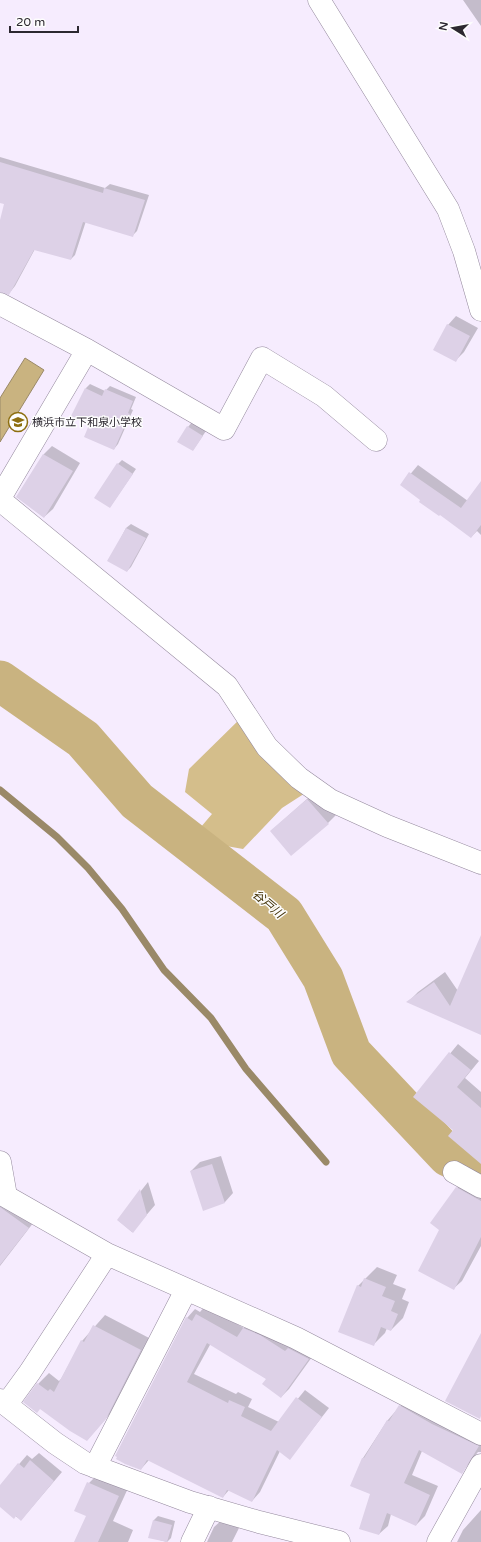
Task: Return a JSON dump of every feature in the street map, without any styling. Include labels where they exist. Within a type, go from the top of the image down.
[{"type":"street","points":[[319,0],[448,209],[464,251],[481,310]]},
{"type":"street","points":[[0,304],[87,350],[224,429],[262,358],[324,396],[376,440]]},
{"type":"street","points":[[87,350],[0,498],[227,686],[267,747],[299,778],[330,800],[387,826],[481,863]]},
{"type":"street","points":[[0,1162],[3,1195],[107,1254],[296,1338],[481,1434]]},
{"type":"street","points":[[454,1172],[481,1187]]},
{"type":"street","points":[[107,1254],[30,1372],[3,1403],[85,1463],[209,1507],[339,1542]]},
{"type":"street","points":[[95,1467],[186,1290]]},
{"type":"street","points":[[438,1542],[481,1465]]},
{"type":"street","points":[[192,1542],[209,1507]]},
{"type":"shaded area","points":[[25,358],[44,370],[0,442],[0,398]]},
{"type":"shaded area","points":[[245,714],[313,788],[282,808],[243,849],[215,844],[198,848],[189,841],[212,814],[185,792],[189,769]]},
{"type":"building","points":[[0,162],[103,193],[104,188],[145,200],[133,237],[83,222],[71,260],[34,250],[9,295],[0,292],[0,220],[4,204],[0,203]]},
{"type":"building","points":[[447,324],[470,336],[456,362],[433,350]]},
{"type":"building","points":[[85,388],[102,396],[105,389],[133,401],[128,413],[130,414],[114,450],[84,437],[89,425],[71,416]]},
{"type":"building","points":[[187,426],[203,436],[193,451],[177,442]]},
{"type":"building","points":[[43,454],[73,471],[44,518],[16,497]]},
{"type":"building","points":[[117,463],[133,474],[110,508],[94,498]]},
{"type":"building","points":[[409,472],[461,508],[481,481],[481,525],[471,538],[440,515],[439,516],[419,502],[420,500],[400,485]]},
{"type":"building","points":[[126,528],[146,538],[127,572],[107,561]]},
{"type":"building","points":[[307,799],[329,824],[291,856],[270,831]]},
{"type":"building","points":[[481,935],[481,1035],[406,1002],[434,982],[450,1006]]},
{"type":"building","points":[[449,1052],[471,1070],[457,1087],[481,1108],[481,1164],[448,1136],[453,1130],[413,1097]]},
{"type":"building","points":[[212,1164],[225,1203],[203,1211],[190,1171]]},
{"type":"building","points":[[456,1187],[481,1201],[481,1237],[454,1290],[418,1271],[439,1230],[430,1223]]},
{"type":"building","points":[[140,1189],[147,1215],[133,1233],[117,1220]]},
{"type":"building","points":[[0,1207],[29,1228],[0,1265]]},
{"type":"building","points":[[364,1278],[386,1287],[382,1296],[395,1301],[391,1311],[398,1314],[391,1331],[381,1327],[374,1346],[338,1332],[357,1285],[361,1287]]},
{"type":"building","points":[[196,1314],[237,1337],[243,1328],[260,1335],[285,1351],[288,1348],[309,1359],[281,1398],[262,1384],[266,1379],[207,1343],[187,1382],[228,1403],[229,1400],[245,1407],[241,1416],[271,1431],[296,1397],[322,1417],[290,1460],[277,1450],[252,1502],[227,1490],[223,1498],[147,1460],[141,1470],[125,1464],[116,1459],[117,1457],[115,1456],[186,1317],[192,1321]]},
{"type":"building","points":[[93,1325],[141,1350],[106,1419],[87,1441],[70,1431],[40,1409],[37,1413],[23,1402],[37,1383],[48,1391],[50,1389],[54,1392],[81,1340],[84,1342]]},
{"type":"building","points":[[481,1333],[481,1416],[480,1419],[445,1401]]},
{"type":"building","points":[[399,1405],[432,1424],[479,1446],[462,1474],[419,1450],[404,1483],[430,1495],[416,1526],[387,1513],[379,1535],[359,1529],[370,1494],[350,1486],[362,1458],[364,1458],[387,1420],[389,1421]]},
{"type":"building","points":[[30,1460],[54,1481],[21,1521],[16,1516],[14,1519],[0,1507],[0,1485],[18,1463],[24,1468]]},
{"type":"building","points":[[87,1482],[119,1496],[98,1542],[74,1542],[86,1516],[74,1511]]},
{"type":"building","points":[[153,1520],[172,1525],[167,1542],[148,1538]]},
{"type":"waterway","name":"谷戸川","points":[[0,681],[83,739],[137,801],[284,915],[323,978],[351,1053],[448,1156],[481,1171]]},
{"type":"waterway","points":[[0,790],[57,837],[88,868],[122,909],[164,970],[211,1018],[246,1069],[326,1162]]},
{"type":"place","name":"横浜市立下和泉小学校","points":[[18,422]]}]
